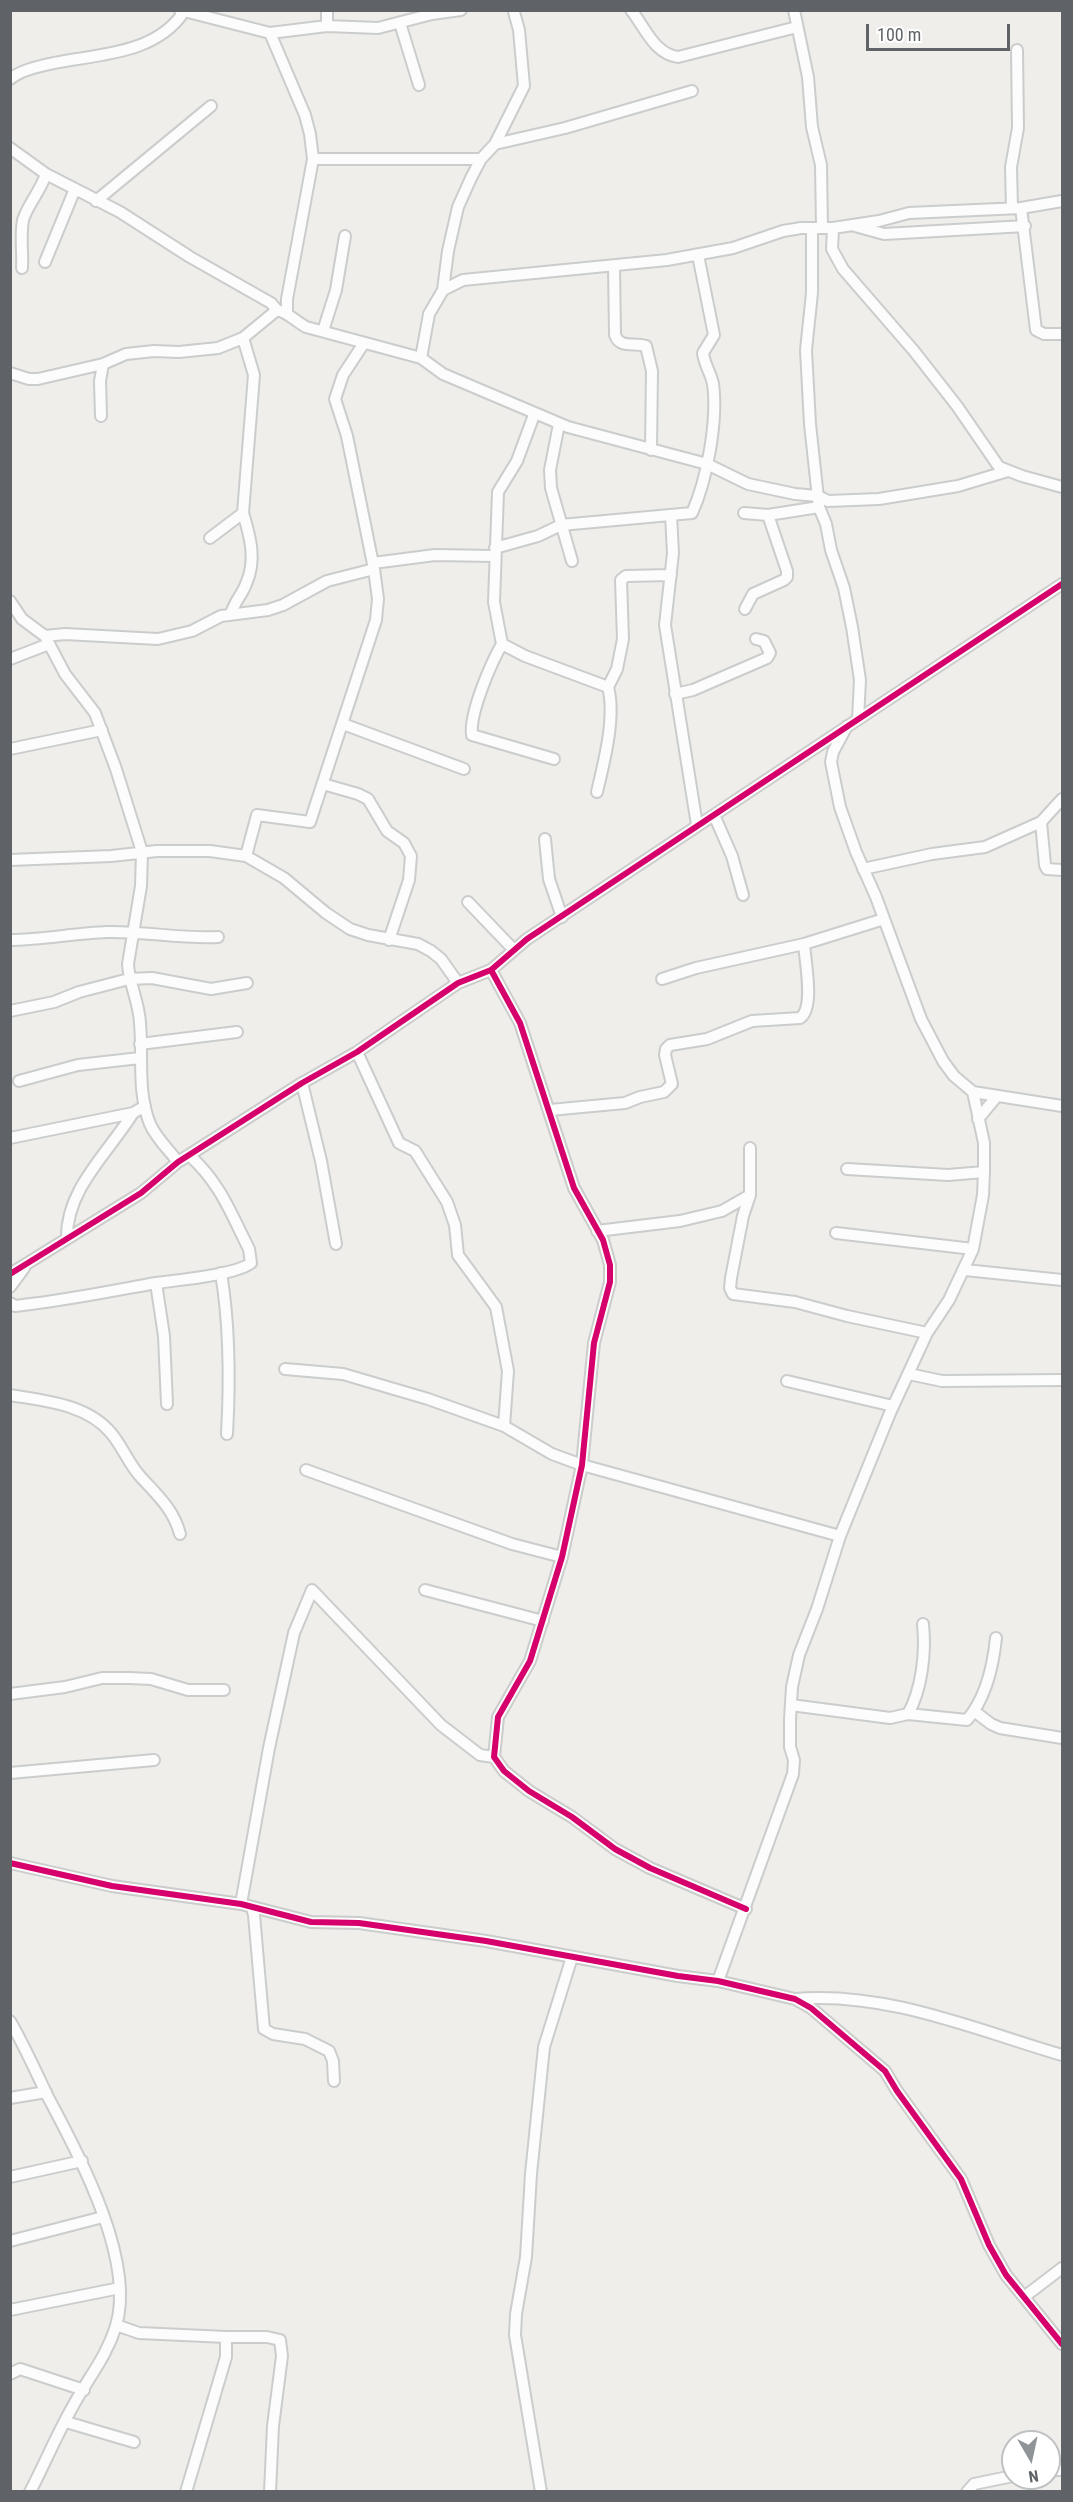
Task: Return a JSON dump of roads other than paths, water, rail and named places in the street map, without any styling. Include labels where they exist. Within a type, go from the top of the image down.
[{"type":"street","points":[[327,10],[327,26]]},
{"type":"street","points":[[631,10],[659,49],[666,54],[678,57],[798,27]]},
{"type":"street","points":[[794,10],[808,77],[812,127],[821,165],[822,228],[806,350],[810,424],[818,502],[844,588],[852,627],[860,680],[858,719]]},
{"type":"street","points":[[10,79],[44,65],[138,47],[158,38],[173,27],[182,12],[270,33],[327,26],[367,29],[432,14],[460,11]]},
{"type":"street","points":[[421,358],[429,314],[443,290],[447,251],[458,207],[481,159],[495,144],[524,87],[519,30],[511,11]]},
{"type":"street","points":[[400,23],[419,85]]},
{"type":"street","points":[[10,373],[29,380],[38,380],[103,364],[126,354],[218,348],[243,338],[282,311],[288,299],[313,159],[305,115],[270,33]]},
{"type":"street","points":[[1017,50],[1018,128],[1011,167],[1017,208],[1024,226],[1036,330],[1044,334],[1062,334]]},
{"type":"street","points":[[495,144],[565,128],[692,91]]},
{"type":"street","points":[[96,201],[210,106]]},
{"type":"street","points":[[10,148],[46,174],[120,212],[190,257],[271,303],[306,327],[421,358],[443,374],[499,396],[534,415],[560,424],[707,464],[748,484],[795,494],[818,502]]},
{"type":"street","points":[[313,159],[481,159]]},
{"type":"street","points":[[22,268],[21,236],[24,218],[46,174]]},
{"type":"street","points":[[45,262],[75,189]]},
{"type":"street","points":[[443,290],[463,280],[614,266],[698,255],[743,245],[783,231],[853,225],[909,213],[1017,208],[1062,201]]},
{"type":"street","points":[[853,225],[884,234],[1024,226]]},
{"type":"street","points":[[822,228],[843,269],[914,351],[957,406],[999,467],[1062,487]]},
{"type":"street","points":[[323,331],[336,290],[345,236]]},
{"type":"street","points":[[10,659],[47,640],[65,634],[158,639],[192,631],[221,616],[268,610],[283,605],[327,581],[373,566],[435,555],[494,552],[561,525],[692,513],[707,464],[713,389],[703,353],[714,335],[698,255]]},
{"type":"street","points":[[614,266],[615,335],[621,344],[646,346],[652,371],[651,450]]},
{"type":"street","points":[[231,614],[233,605],[249,577],[252,556],[251,536],[243,513],[254,375],[243,338]]},
{"type":"street","points":[[246,856],[257,815],[310,822],[376,620],[378,599],[373,566],[347,436],[335,399],[343,375],[364,344]]},
{"type":"street","points":[[101,416],[100,381],[103,364]]},
{"type":"street","points":[[534,415],[517,461],[498,492],[494,552],[494,602],[502,644],[488,670],[472,735],[554,759]]},
{"type":"street","points":[[560,424],[550,470],[551,488],[572,561]]},
{"type":"street","points":[[744,513],[768,514],[818,502],[913,495],[985,480],[1008,471]]},
{"type":"street","points":[[210,538],[243,513]]},
{"type":"street","points":[[671,514],[673,553],[665,625],[698,825]]},
{"type":"street","points":[[744,609],[753,594],[787,577],[768,514]]},
{"type":"street","points":[[597,792],[606,750],[611,699],[608,687],[617,669],[623,639],[621,580],[626,576],[670,575]]},
{"type":"street","points":[[10,1274],[141,1193],[178,1162],[302,1083],[357,1052],[458,983],[491,970],[514,950],[698,825],[1062,584]]},
{"type":"street","points":[[10,601],[22,619],[47,640],[64,674],[95,713],[141,852],[141,886],[133,932],[129,979],[139,1016],[145,1106],[151,1125],[178,1162]]},
{"type":"street","points":[[675,694],[693,690],[767,658],[770,652],[764,641],[756,639]]},
{"type":"street","points":[[502,644],[525,656],[608,687]]},
{"type":"street","points":[[343,724],[464,769]]},
{"type":"street","points":[[847,726],[833,752],[831,762],[840,807],[921,1019],[948,1070],[973,1092],[1062,1106]]},
{"type":"street","points":[[10,749],[102,730]]},
{"type":"street","points":[[323,784],[368,799],[387,831],[404,843],[411,856],[409,880],[389,940]]},
{"type":"street","points":[[863,869],[932,854],[985,847],[1041,822],[1062,799]]},
{"type":"street","points":[[714,815],[732,856],[743,895]]},
{"type":"street","points":[[1041,822],[1045,865],[1047,869],[1062,870]]},
{"type":"street","points":[[545,839],[549,879],[562,917]]},
{"type":"street","points":[[10,860],[111,856],[141,852],[210,852],[246,856],[284,878],[326,913],[350,929],[418,945],[431,951],[441,959],[458,983]]},
{"type":"street","points":[[468,902],[514,950]]},
{"type":"street","points":[[662,979],[696,968],[804,944],[884,919]]},
{"type":"street","points":[[10,940],[104,932],[133,932],[188,939],[218,937]]},
{"type":"street","points":[[550,1110],[625,1103],[664,1092],[672,1084],[665,1055],[670,1045],[707,1039],[752,1021],[800,1018],[804,1015],[808,1003],[804,944]]},
{"type":"street","points":[[491,970],[520,1023],[574,1188],[603,1240],[607,1253],[610,1282],[594,1343],[582,1465],[562,1557],[530,1661],[514,1691],[502,1706],[498,1717],[494,1757],[504,1771],[529,1791],[572,1818],[615,1850],[650,1868],[746,1909]]},
{"type":"street","points":[[10,1011],[54,1002],[79,992],[129,979],[152,978],[211,989],[247,983]]},
{"type":"street","points":[[140,1044],[237,1032]]},
{"type":"street","points":[[357,1052],[399,1143],[415,1151],[447,1202],[455,1225],[458,1255],[496,1307],[508,1371],[504,1426]]},
{"type":"street","points":[[19,1081],[78,1065],[140,1058]]},
{"type":"street","points":[[302,1083],[321,1161],[336,1244]]},
{"type":"street","points":[[718,1981],[793,1774],[794,1760],[790,1747],[791,1705],[799,1655],[818,1609],[840,1536],[893,1406],[927,1333],[949,1300],[973,1249],[983,1195],[984,1143],[973,1092]]},
{"type":"street","points":[[978,1119],[997,1096]]},
{"type":"street","points":[[10,1138],[133,1113],[145,1106]]},
{"type":"street","points":[[67,1238],[66,1224],[81,1186],[133,1113]]},
{"type":"street","points":[[750,1148],[750,1195],[743,1215],[731,1278],[730,1288],[733,1294],[795,1302],[927,1333]]},
{"type":"street","points":[[10,1303],[15,1306],[39,1304],[220,1273],[251,1263],[252,1257],[220,1189],[189,1155]]},
{"type":"street","points":[[847,1169],[948,1175],[984,1172]]},
{"type":"street","points":[[597,1231],[680,1221],[722,1211],[750,1195]]},
{"type":"street","points":[[836,1233],[973,1249]]},
{"type":"street","points":[[10,1287],[27,1263]]},
{"type":"street","points":[[965,1270],[1062,1280]]},
{"type":"street","points":[[220,1273],[227,1312],[230,1392],[227,1434]]},
{"type":"street","points":[[156,1283],[164,1336],[167,1404]]},
{"type":"street","points":[[285,1369],[343,1374],[428,1399],[504,1426],[552,1454],[582,1465],[840,1536]]},
{"type":"street","points":[[909,1374],[942,1381],[1062,1380]]},
{"type":"street","points":[[786,1381],[893,1406]]},
{"type":"street","points":[[10,1395],[58,1403],[96,1419],[111,1432],[132,1466],[170,1508],[180,1534]]},
{"type":"street","points":[[306,1470],[512,1544],[562,1557]]},
{"type":"street","points":[[241,1904],[253,1832],[292,1644],[312,1590],[441,1725],[480,1755],[494,1757]]},
{"type":"street","points":[[425,1590],[543,1621]]},
{"type":"street","points":[[908,1714],[914,1704],[922,1666],[923,1624]]},
{"type":"street","points":[[791,1705],[890,1718],[908,1714],[967,1720],[974,1712],[986,1685],[996,1638]]},
{"type":"street","points":[[10,1694],[65,1687],[102,1678],[129,1677],[151,1679],[188,1690],[224,1690]]},
{"type":"street","points":[[974,1712],[1000,1728],[1062,1738]]},
{"type":"street","points":[[10,1773],[97,1767],[154,1760]]},
{"type":"street","points":[[10,1863],[112,1886],[241,1904],[311,1922],[359,1923],[486,1941],[678,1976],[718,1981],[795,1999],[811,2008],[885,2071],[897,2091],[957,2172],[989,2245],[1006,2276],[1062,2344]]},
{"type":"street","points":[[252,1908],[262,2026],[267,2032],[305,2039],[329,2051],[333,2061],[334,2081]]},
{"type":"street","points":[[541,2492],[515,2334],[516,2314],[526,2257],[531,2174],[544,2047],[572,1957]]},
{"type":"street","points":[[795,1999],[862,2000],[903,2007],[1062,2055]]},
{"type":"street","points":[[10,2021],[82,2161],[115,2252],[120,2288],[116,2325],[97,2370],[73,2405],[30,2492]]},
{"type":"street","points":[[10,2098],[46,2092]]},
{"type":"street","points":[[10,2177],[82,2161]]},
{"type":"street","points":[[10,2241],[103,2217]]},
{"type":"street","points":[[1024,2297],[1062,2268]]},
{"type":"street","points":[[10,2310],[120,2288]]},
{"type":"street","points":[[116,2325],[139,2334],[274,2337],[280,2340],[283,2347],[273,2426],[270,2492]]},
{"type":"street","points":[[186,2492],[226,2357],[226,2337]]},
{"type":"street","points":[[10,2374],[20,2368],[84,2390]]},
{"type":"street","points":[[66,2421],[134,2442]]},
{"type":"street","points":[[967,2492],[974,2484],[1001,2478]]}]
